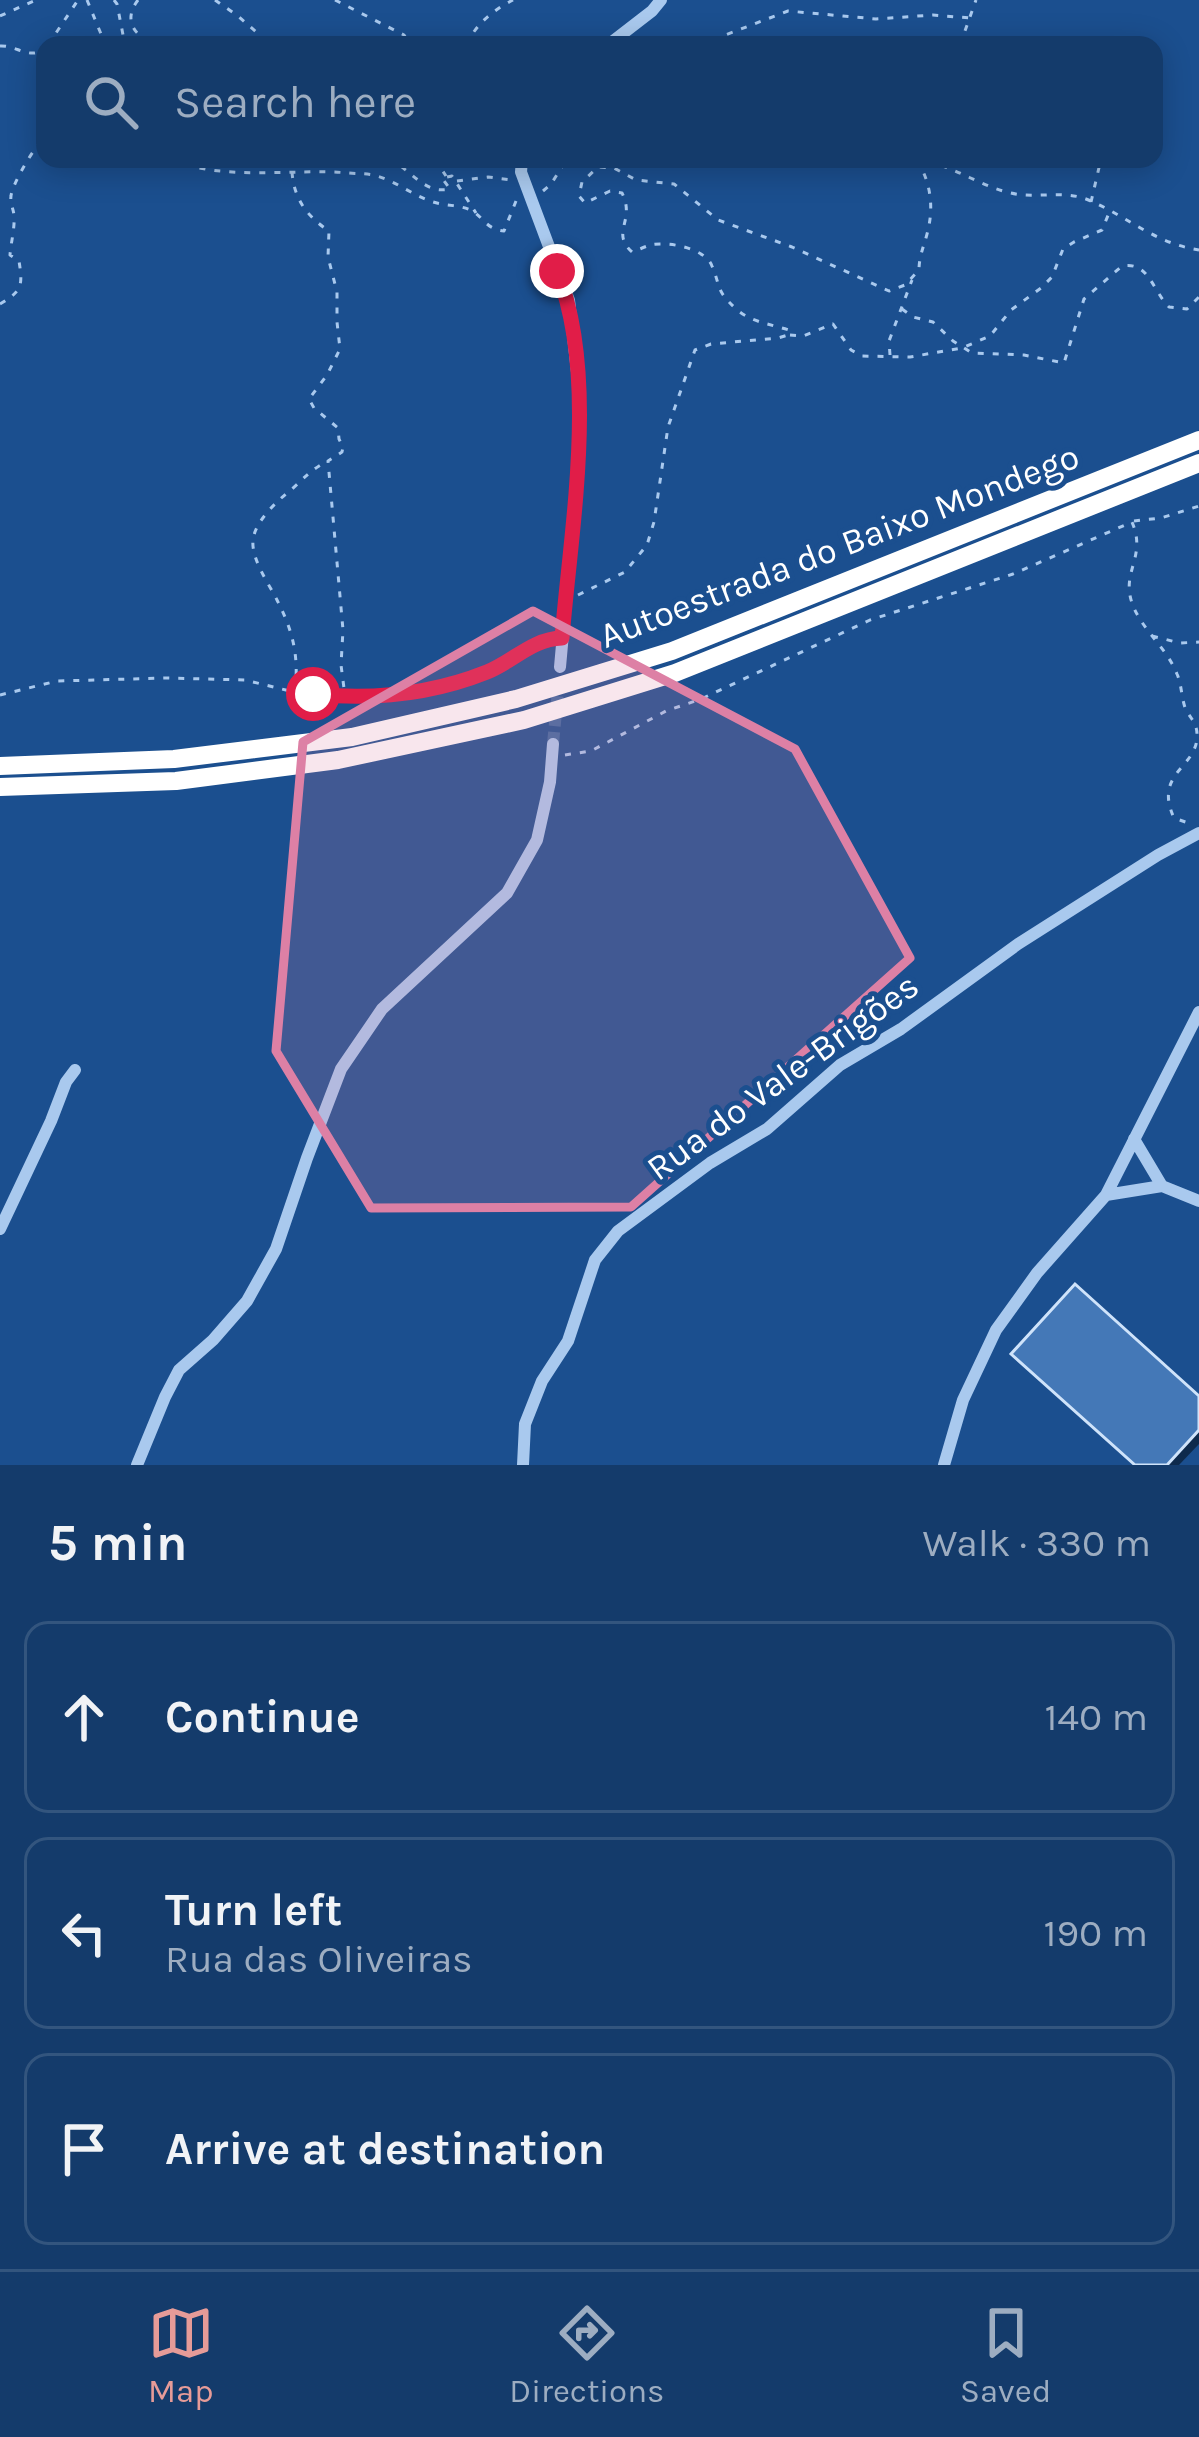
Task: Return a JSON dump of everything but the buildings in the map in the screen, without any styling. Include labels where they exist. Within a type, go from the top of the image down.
[{"type":"highway","name":"Autoestrada do Baixo Mondego","points":[[0,766],[174,759],[330,740],[516,700],[672,651],[1199,440]]},
{"type":"highway","name":"Autoestrada do Baixo Mondego","points":[[0,788],[176,781],[338,760],[524,720],[675,673],[1199,464]]},
{"type":"street","points":[[620,36],[661,0]]},
{"type":"street","points":[[521,168],[569,300],[578,381],[580,445],[560,667]]},
{"type":"street","points":[[137,1465],[179,1370],[248,1301],[276,1249],[341,1070],[382,1009],[506,893],[537,840],[553,750]]},
{"type":"street","name":"Rua do Vale-Brigões","points":[[523,1465],[525,1424],[542,1381],[568,1341],[595,1259],[618,1231],[710,1163],[767,1129],[840,1065],[901,1029],[1018,944],[1199,833]]},
{"type":"street","points":[[944,1465],[963,1400],[996,1330],[1036,1274],[1106,1195],[1199,1012]]},
{"type":"street","points":[[0,1229],[4,1209],[75,1070]]},
{"type":"street","points":[[1134,1139],[1162,1186]]},
{"type":"street","points":[[1106,1195],[1162,1186],[1199,1201]]},
{"type":"path","points":[[0,16],[36,0]]},
{"type":"path","points":[[54,36],[79,0]]},
{"type":"path","points":[[87,0],[101,36]]},
{"type":"path","points":[[114,0],[123,36]]},
{"type":"path","points":[[138,0],[130,16],[138,36]]},
{"type":"path","points":[[214,0],[261,36]]},
{"type":"path","points":[[335,0],[405,36]]},
{"type":"path","points":[[471,36],[513,0]]},
{"type":"path","points":[[963,36],[976,0]]},
{"type":"path","points":[[723,36],[788,11],[876,19],[970,18]]},
{"type":"path","points":[[0,46],[36,51]]},
{"type":"path","points":[[13,258],[12,190],[36,144]]},
{"type":"path","points":[[201,168],[378,176],[437,203],[476,213]]},
{"type":"path","points":[[405,168],[437,191],[450,189],[442,178],[452,176],[482,223],[504,231],[524,182],[497,177],[457,182]]},
{"type":"path","points":[[441,168],[446,176]]},
{"type":"path","points":[[531,201],[561,168]]},
{"type":"path","points":[[603,168],[592,171],[582,182],[579,196],[585,203],[610,191],[622,194],[628,210],[622,237],[627,250],[670,245],[705,257],[712,263],[719,290],[735,308],[789,330],[788,335]]},
{"type":"path","points":[[611,168],[636,180],[674,184],[718,220],[792,247],[889,292],[905,285],[919,270],[919,254],[928,236],[929,188],[919,168]]},
{"type":"path","points":[[951,168],[1012,194],[1084,198],[1148,234],[1199,250]]},
{"type":"path","points":[[1091,202],[1099,168]]},
{"type":"path","points":[[292,172],[298,200],[313,221],[329,231],[340,349],[309,398],[338,428],[342,452],[312,468],[281,497],[253,540],[292,635],[298,664],[294,692]]},
{"type":"path","points":[[565,601],[625,572],[647,544],[668,427],[695,350],[711,344],[803,336],[833,324],[851,350],[862,356],[910,357],[962,348],[990,336],[1011,310],[1052,277],[1063,250],[1102,230],[1109,213]]},
{"type":"path","points":[[0,256],[19,261],[22,284],[0,304]]},
{"type":"path","points":[[902,309],[939,326],[972,353],[1024,355],[1064,363],[1087,293],[1112,271],[1129,263],[1140,267],[1169,307],[1186,309],[1199,297]]},
{"type":"path","points":[[890,356],[889,341],[912,278]]},
{"type":"path","points":[[328,461],[345,696]]},
{"type":"path","points":[[553,750],[591,751],[870,620],[1013,574],[1132,522],[1199,506]]},
{"type":"path","points":[[1132,522],[1139,544],[1129,593],[1135,611],[1179,676],[1187,712],[1196,726],[1196,751],[1172,778],[1169,807],[1174,818],[1199,824]]},
{"type":"path","points":[[1150,635],[1180,643],[1199,642]]},
{"type":"path","points":[[0,695],[36,684],[102,678],[222,678],[294,692],[384,696],[488,672],[542,640],[562,638]]},
{"type":"highlighted area","points":[[533,611],[795,749],[910,958],[631,1207],[371,1208],[276,1051],[303,742]]},
{"type":"tunnel","points":[[553,744],[559,680]]},
{"type":"route","points":[[313,694],[405,694],[488,672],[542,640],[562,638],[580,445],[569,300],[557,271]]}]
